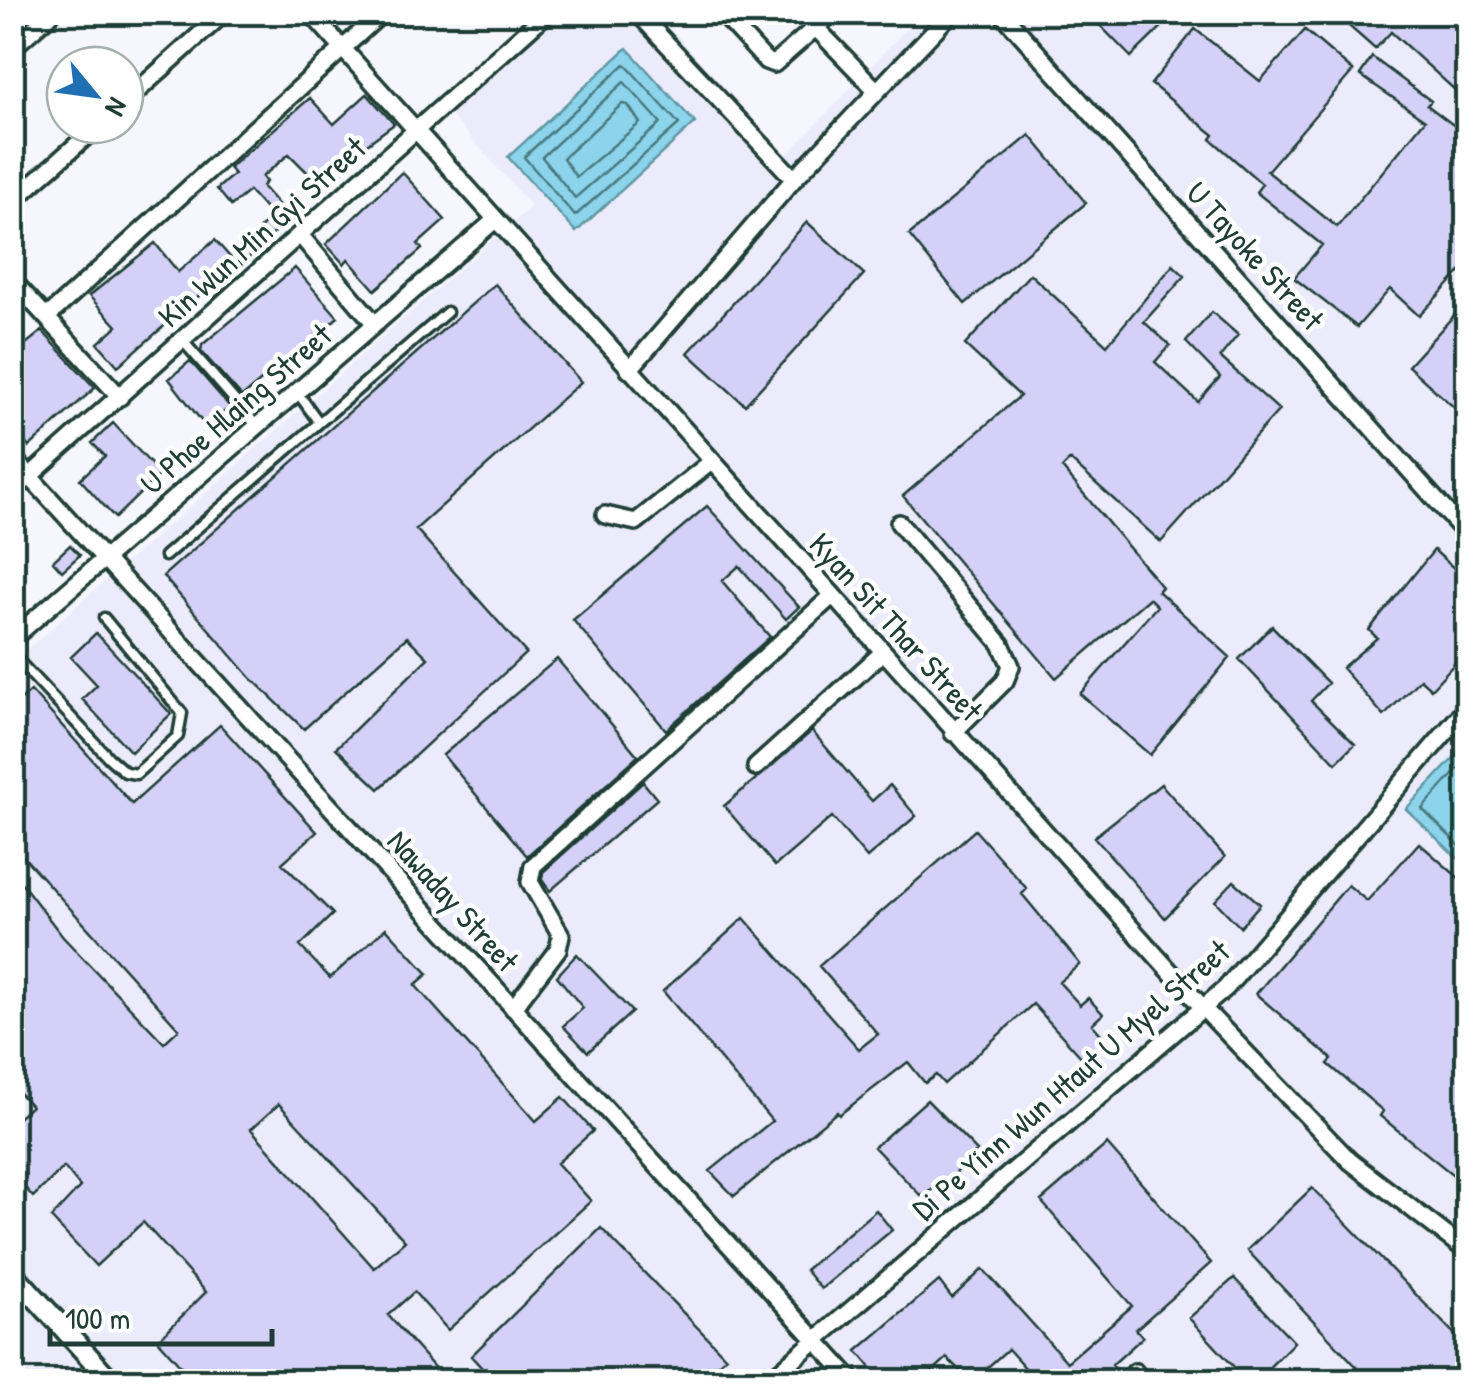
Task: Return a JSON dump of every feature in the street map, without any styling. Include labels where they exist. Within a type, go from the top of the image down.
[{"type":"street","points":[[12,48],[53,12]]},
{"type":"street","points":[[145,84],[225,12]]},
{"type":"street","name":"Kyan Sit Thar Street","points":[[310,12],[1203,1008],[1350,1161],[1468,1252]]},
{"type":"street","points":[[47,317],[383,12]]},
{"type":"street","name":"Kin Wun Min Gyi Street","points":[[12,492],[548,12]]},
{"type":"street","points":[[637,12],[794,178]]},
{"type":"street","points":[[721,12],[766,61],[774,64],[833,12]]},
{"type":"street","points":[[629,370],[794,178],[952,12]]},
{"type":"street","name":"U Tayoke Street","points":[[1001,12],[1468,536]]},
{"type":"street","points":[[817,29],[876,90]]},
{"type":"street","points":[[12,202],[76,145]]},
{"type":"street","name":"U Phoe Hlaing Street","points":[[12,640],[495,220]]},
{"type":"street","points":[[300,236],[374,324]]},
{"type":"street","points":[[12,280],[120,396]]},
{"type":"street","name":"Nawaday Street","points":[[12,457],[854,1382]]},
{"type":"street","points":[[605,515],[636,522],[712,462]]},
{"type":"street","points":[[900,523],[1000,644],[1011,666],[1005,681],[953,733]]},
{"type":"street","points":[[513,1008],[558,949],[561,934],[530,882],[533,866],[831,597]]},
{"type":"street","points":[[756,766],[882,653]]},
{"type":"street","name":"Di Pe Yinn Wun Htaut U Myel Street","points":[[767,1382],[1226,988],[1468,706]]},
{"type":"street","points":[[12,1272],[112,1382]]},
{"type":"lane","points":[[165,556],[447,312]]},
{"type":"lane","points":[[182,340],[257,426]]},
{"type":"lane","points":[[297,392],[318,420]]},
{"type":"lane","points":[[12,654],[109,758],[125,772],[136,774],[178,736],[182,713],[104,618]]},
{"type":"shaded area","points":[[561,13],[656,13],[787,155],[921,13],[1467,13],[1467,1381],[13,1381],[12,663],[531,206],[448,112]]},
{"type":"water","points":[[627,48],[695,123],[576,232],[508,157]]},
{"type":"water","points":[[1467,744],[1467,867],[1406,809]]},
{"type":"building","points":[[1087,12],[1177,12],[1131,57]]},
{"type":"building","points":[[1333,12],[1468,12],[1468,102],[1391,32],[1375,49]]},
{"type":"building","points":[[1195,29],[1260,81],[1305,30],[1353,71],[1267,171],[1337,227],[1425,120],[1360,75],[1372,57],[1431,101],[1427,105],[1468,136],[1468,264],[1419,316],[1390,289],[1357,327],[1294,278],[1322,245],[1256,192],[1262,184],[1211,139],[1214,135],[1151,84]]},
{"type":"building","points":[[367,94],[394,124],[336,167],[342,173],[324,189],[289,154],[262,177],[266,182],[262,186],[290,218],[241,265],[235,252],[272,217],[249,191],[231,206],[217,189],[234,174],[229,168],[310,98],[334,124]]},
{"type":"building","points":[[1030,135],[1086,203],[965,304],[909,235]]},
{"type":"building","points":[[402,172],[445,220],[418,244],[422,249],[375,290],[348,259],[344,264],[326,244]]},
{"type":"building","points":[[807,222],[864,274],[745,405],[688,353]]},
{"type":"building","points":[[215,240],[236,264],[118,366],[98,343],[117,326],[89,296],[155,243],[178,272]]},
{"type":"building","points":[[1173,265],[1185,276],[1144,322],[1170,345],[1155,362],[1198,402],[1220,377],[1186,342],[1212,312],[1238,335],[1220,357],[1279,410],[1161,542],[1070,460],[1062,468],[1162,587],[1158,591],[1230,657],[1150,755],[1080,694],[1157,606],[1149,598],[1056,678],[903,496],[1020,396],[965,345],[1030,274],[1107,345]]},
{"type":"building","points":[[295,268],[338,317],[242,397],[201,351],[202,345]]},
{"type":"building","points":[[495,284],[581,382],[416,529],[526,653],[379,789],[336,748],[428,658],[407,637],[304,729],[252,679],[163,576]]},
{"type":"building","points":[[1468,300],[1468,420],[1408,366]]},
{"type":"building","points":[[42,331],[95,388],[29,447],[12,428],[12,355]]},
{"type":"building","points":[[190,361],[230,407],[206,427],[169,379]]},
{"type":"building","points":[[113,423],[160,474],[115,518],[80,479],[105,456],[92,443]]},
{"type":"building","points":[[707,506],[799,607],[786,619],[739,566],[722,581],[770,637],[666,730],[573,620]]},
{"type":"building","points":[[70,545],[80,555],[62,571],[53,561]]},
{"type":"building","points":[[1434,550],[1468,581],[1468,649],[1431,689],[1420,679],[1384,716],[1342,668],[1377,638],[1369,630]]},
{"type":"building","points":[[1272,626],[1328,683],[1311,701],[1355,744],[1336,763],[1239,659]]},
{"type":"building","points":[[96,633],[171,714],[131,752],[82,699],[97,685],[71,657]]},
{"type":"building","points":[[557,659],[638,756],[527,856],[443,755]]},
{"type":"building","points":[[31,691],[132,804],[220,725],[317,832],[282,863],[333,914],[300,946],[330,978],[386,928],[428,974],[415,985],[536,1121],[563,1097],[593,1131],[557,1163],[591,1201],[448,1330],[414,1292],[388,1315],[447,1382],[195,1382],[158,1340],[206,1292],[143,1222],[96,1266],[51,1218],[80,1187],[64,1167],[33,1197],[12,1173],[12,1123],[31,1106],[12,1085],[12,871],[63,937],[164,1043],[179,1029],[12,844],[12,708]],"holes":[[[279,1104],[405,1241],[374,1268],[251,1129]]]},
{"type":"building","points":[[812,731],[872,801],[890,785],[916,816],[867,858],[832,817],[775,866],[724,806]]},
{"type":"building","points":[[643,782],[657,799],[550,891],[542,880],[543,872]]},
{"type":"building","points":[[1161,784],[1225,857],[1165,918],[1094,837]]},
{"type":"building","points":[[975,830],[1027,889],[1022,894],[1080,964],[1059,982],[1080,1005],[1088,998],[1103,1014],[1092,1024],[1106,1040],[1084,1060],[1033,1004],[944,1084],[936,1075],[925,1083],[908,1062],[839,1115],[837,1112],[734,1196],[710,1171],[772,1121],[663,991],[744,918],[859,1049],[878,1034],[819,966]]},
{"type":"building","points":[[1419,843],[1468,886],[1468,1187],[1380,1116],[1383,1111],[1328,1064],[1332,1059],[1256,994],[1348,885],[1367,901]]},
{"type":"building","points":[[1234,881],[1260,904],[1240,927],[1215,901]]},
{"type":"building","points":[[577,954],[632,1012],[588,1052],[563,1026],[583,1008],[557,976]]},
{"type":"building","points":[[927,1100],[977,1151],[949,1180],[921,1196],[874,1147]]},
{"type":"building","points":[[1107,1144],[1211,1263],[1136,1329],[1143,1337],[1112,1365],[1126,1382],[1038,1382],[1008,1349],[971,1382],[947,1358],[921,1382],[883,1382],[857,1351],[939,1281],[952,1298],[983,1269],[1067,1362],[1132,1306],[1041,1201]]},
{"type":"building","points":[[1312,1188],[1468,1348],[1468,1382],[1371,1382],[1247,1250]]},
{"type":"building","points":[[876,1210],[892,1230],[821,1289],[805,1270]]},
{"type":"building","points":[[601,1228],[726,1357],[697,1382],[495,1382],[471,1356]]},
{"type":"building","points":[[1234,1278],[1294,1342],[1255,1382],[1248,1382],[1189,1318]]}]
